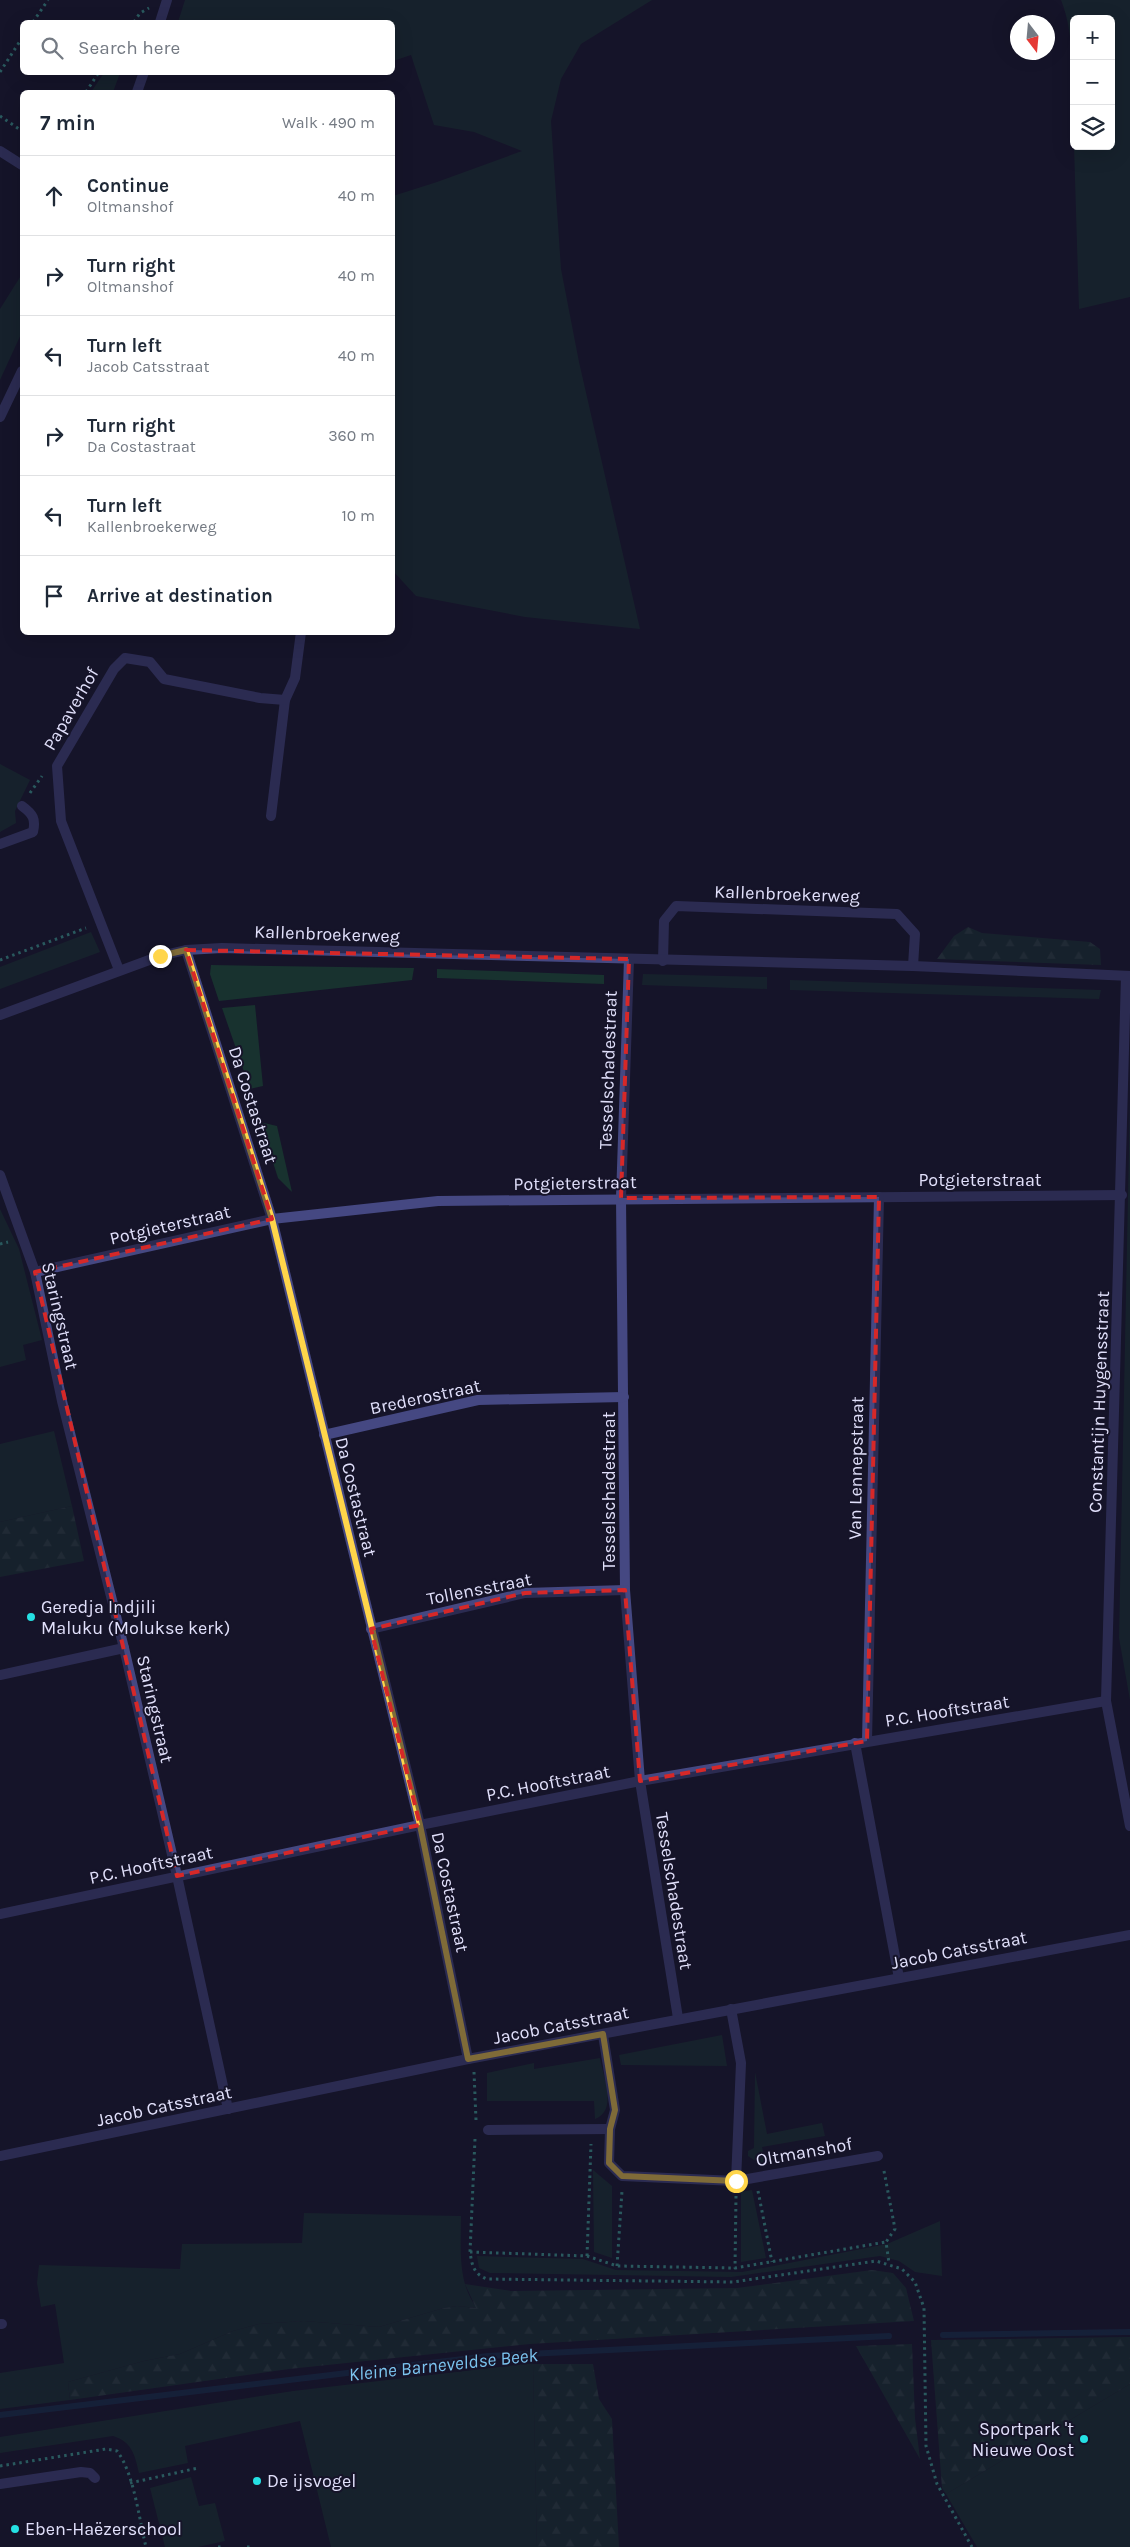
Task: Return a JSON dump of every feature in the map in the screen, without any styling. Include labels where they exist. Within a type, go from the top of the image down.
[{"type":"street","points":[[161,20],[167,0]]},
{"type":"street","points":[[138,90],[143,75]]},
{"type":"street","points":[[0,151],[20,164]]},
{"type":"street","points":[[0,417],[20,375]]},
{"type":"street","points":[[271,816],[285,700],[295,678],[301,635]]},
{"type":"street","name":"Papaverhof","points":[[119,970],[61,821],[57,766],[114,669],[125,658],[150,662],[164,679],[260,698],[285,700]]},
{"type":"street","points":[[0,844],[33,832],[35,822],[32,813],[22,806]]},
{"type":"street","name":"Kallenbroekerweg","points":[[663,961],[664,921],[676,906],[897,914],[915,934],[913,966]]},
{"type":"street","name":"Kallenbroekerweg","points":[[0,1015],[160,956],[186,950],[222,948],[663,961],[913,966],[1128,976]]},
{"type":"street","name":"Da Costastraat","points":[[186,950],[272,1219],[420,1825],[468,2059]]},
{"type":"street","name":"Tesselschadestraat","points":[[629,959],[621,1198],[625,1590],[640,1781],[678,2018]]},
{"type":"street","name":"Constantijn Huygensstraat","points":[[1128,976],[1106,1701],[1130,1826]]},
{"type":"street","name":"Staringstraat","points":[[0,1175],[35,1272],[62,1402],[124,1648],[177,1876],[228,2109]]},
{"type":"street","name":"Potgieterstraat","points":[[35,1272],[272,1219],[438,1201],[1122,1195]]},
{"type":"street","name":"Van Lennepstraat","points":[[867,1741],[879,1196]]},
{"type":"street","name":"Brederostraat","points":[[324,1435],[478,1400],[624,1397]]},
{"type":"street","name":"Tollensstraat","points":[[371,1629],[525,1593],[625,1590]]},
{"type":"street","points":[[0,1675],[124,1648]]},
{"type":"street","name":"P.C. Hooftstraat","points":[[0,1914],[420,1825],[640,1781],[1106,1701]]},
{"type":"street","points":[[855,1743],[899,1978]]},
{"type":"street","name":"Jacob Catsstraat","points":[[0,2156],[468,2059],[678,2018],[1130,1935]]},
{"type":"street","name":"Oltmanshof","points":[[731,2009],[741,2063],[736,2181]]},
{"type":"street","points":[[603,2034],[615,2110],[610,2129],[609,2163],[622,2176]]},
{"type":"street","points":[[488,2130],[610,2129]]},
{"type":"street","name":"Oltmanshof","points":[[622,2176],[736,2181],[878,2156]]},
{"type":"street","points":[[0,2484],[81,2472],[90,2473],[95,2478]]},
{"type":"path","points":[[34,20],[48,0]]},
{"type":"path","points":[[0,72],[20,41]]},
{"type":"path","points":[[87,90],[98,75]]},
{"type":"path","points":[[0,116],[20,130]]},
{"type":"path","points":[[22,806],[39,779],[57,766]]},
{"type":"path","points":[[0,960],[100,922]]},
{"type":"path","points":[[468,2059],[474,2074],[476,2122]]},
{"type":"path","points":[[587,2256],[592,2129]]},
{"type":"path","points":[[476,2130],[470,2252],[472,2268],[479,2276],[487,2279],[733,2282],[876,2261],[902,2269],[911,2278],[922,2299],[925,2351],[926,2446],[936,2484],[972,2547]]},
{"type":"path","points":[[878,2156],[881,2157],[895,2229],[886,2242],[889,2264]]},
{"type":"path","points":[[618,2266],[622,2176]]},
{"type":"path","points":[[755,2178],[772,2262]]},
{"type":"path","points":[[735,2268],[736,2181]]},
{"type":"path","points":[[470,2252],[587,2256],[618,2266],[735,2268],[886,2242]]},
{"type":"path","points":[[130,2483],[198,2468]]},
{"type":"path","points":[[218,2547],[224,2547]]},
{"type":"path","points":[[247,2547],[253,2547]]},
{"type":"highlighted area","points":[[186,950],[629,959],[621,1198],[879,1197],[867,1741],[640,1781],[625,1590],[525,1593],[371,1629],[420,1825],[177,1876],[35,1272],[272,1219]]},
{"type":"green space","points":[[185,0],[652,0],[581,44],[561,79],[551,121],[561,269],[579,362],[640,629],[525,617],[416,596],[395,573],[395,195],[522,151],[474,132],[434,125],[411,55],[395,60],[395,20],[179,20]]},
{"type":"green space","points":[[1061,0],[1130,0],[1130,297],[1079,309],[1074,150],[1115,150],[1115,15],[1070,15],[1070,38]]},
{"type":"green space","points":[[103,75],[119,75],[114,90],[92,90]]},
{"type":"green space","points":[[20,277],[20,336],[0,380],[0,309]]},
{"type":"green space","points":[[0,764],[30,780],[15,811],[16,823],[0,832]]},
{"type":"green space","points":[[968,927],[982,933],[1090,942],[1100,949],[1101,965],[937,959],[954,936]]},
{"type":"green space","points":[[91,932],[100,952],[0,989],[0,967]]},
{"type":"green space","points":[[211,965],[414,968],[412,980],[219,1001],[210,974]]},
{"type":"green space","points":[[437,969],[604,975],[604,984],[437,978]]},
{"type":"green space","points":[[643,974],[767,977],[767,989],[642,985]]},
{"type":"green space","points":[[790,980],[1101,990],[1099,999],[790,990]]},
{"type":"green space","points":[[255,1005],[263,1086],[250,1089],[222,1008]]},
{"type":"green space","points":[[1130,1099],[1130,1700],[1119,1638]]},
{"type":"green space","points":[[260,1122],[277,1126],[292,1192],[278,1178]]},
{"type":"green space","points":[[0,1209],[19,1249],[42,1340],[23,1345],[26,1360],[0,1367]]},
{"type":"green space","points":[[54,1431],[72,1506],[0,1522],[0,1444]]},
{"type":"green space","points":[[72,1506],[84,1561],[0,1577],[0,1522]]},
{"type":"green space","points":[[722,2035],[727,2066],[621,2065],[619,2055]]},
{"type":"green space","points":[[600,2058],[606,2083],[607,2101],[606,2109],[602,2115],[595,2119],[594,2101],[487,2101],[487,2073],[534,2063],[534,2069]]},
{"type":"green space","points":[[755,2072],[767,2134],[822,2123],[825,2136],[762,2147],[765,2162],[760,2164],[748,2156],[748,2151],[754,2148]]},
{"type":"green space","points":[[593,2170],[612,2186],[612,2258],[594,2252]]},
{"type":"green space","points":[[752,2190],[766,2258],[741,2262],[741,2192]]},
{"type":"green space","points":[[304,2213],[461,2216],[463,2276],[466,2287],[477,2308],[457,2306],[444,2308],[379,2327],[304,2321],[259,2324],[233,2331],[180,2354],[144,2361],[68,2382],[70,2400],[0,2409],[0,2373],[64,2363],[55,2304],[41,2307],[37,2283],[39,2265],[180,2269],[182,2244],[302,2243]]},
{"type":"green space","points":[[940,2221],[942,2276],[915,2272],[899,2261],[880,2256],[731,2277],[490,2273],[479,2268],[477,2256],[583,2259],[616,2270],[742,2272],[887,2244]]},
{"type":"green space","points":[[872,2270],[893,2273],[906,2288],[914,2321],[530,2344],[289,2369],[70,2400],[68,2382],[144,2361],[180,2354],[233,2331],[259,2324],[304,2321],[379,2327],[444,2308],[457,2306],[476,2308],[465,2284],[511,2291],[737,2288]]},
{"type":"green space","points":[[1130,2337],[1130,2384],[946,2494],[942,2488],[931,2340]]},
{"type":"green space","points":[[912,2344],[915,2418],[920,2459],[856,2346]]},
{"type":"green space","points":[[533,2363],[537,2547],[331,2547],[300,2421],[185,2446],[188,2463],[139,2473],[132,2450],[125,2442],[113,2436],[0,2453],[0,2437],[293,2391]]},
{"type":"green space","points":[[533,2364],[593,2364],[599,2399],[612,2419],[619,2547],[537,2547]]},
{"type":"green space","name":"Sportpark 't Nieuwe Oost","points":[[1130,2384],[1130,2547],[977,2547],[946,2494]]},
{"type":"green space","points":[[191,2477],[199,2506],[215,2503],[225,2541],[198,2547],[165,2547],[150,2488]]},
{"type":"waterway","name":"Kleine Barneveldse Beek","points":[[943,2335],[1130,2332]]},
{"type":"waterway","name":"Kleine Barneveldse Beek","points":[[0,2415],[488,2356],[889,2336]]},
{"type":"place","name":"Geredja Indjili Maluku (Molukse kerk)","points":[[31,1617]]},
{"type":"place","name":"Sportpark 't Nieuwe Oost","points":[[1084,2439]]},
{"type":"place","name":"De ijsvogel","points":[[257,2481]]},
{"type":"place","name":"Eben-Haëzerschool","points":[[15,2529]]},
{"type":"route","points":[[160,956],[186,950],[272,1219],[420,1825],[468,2059],[603,2034],[615,2110],[610,2129],[609,2163],[613,2170],[622,2176],[736,2181]]}]
